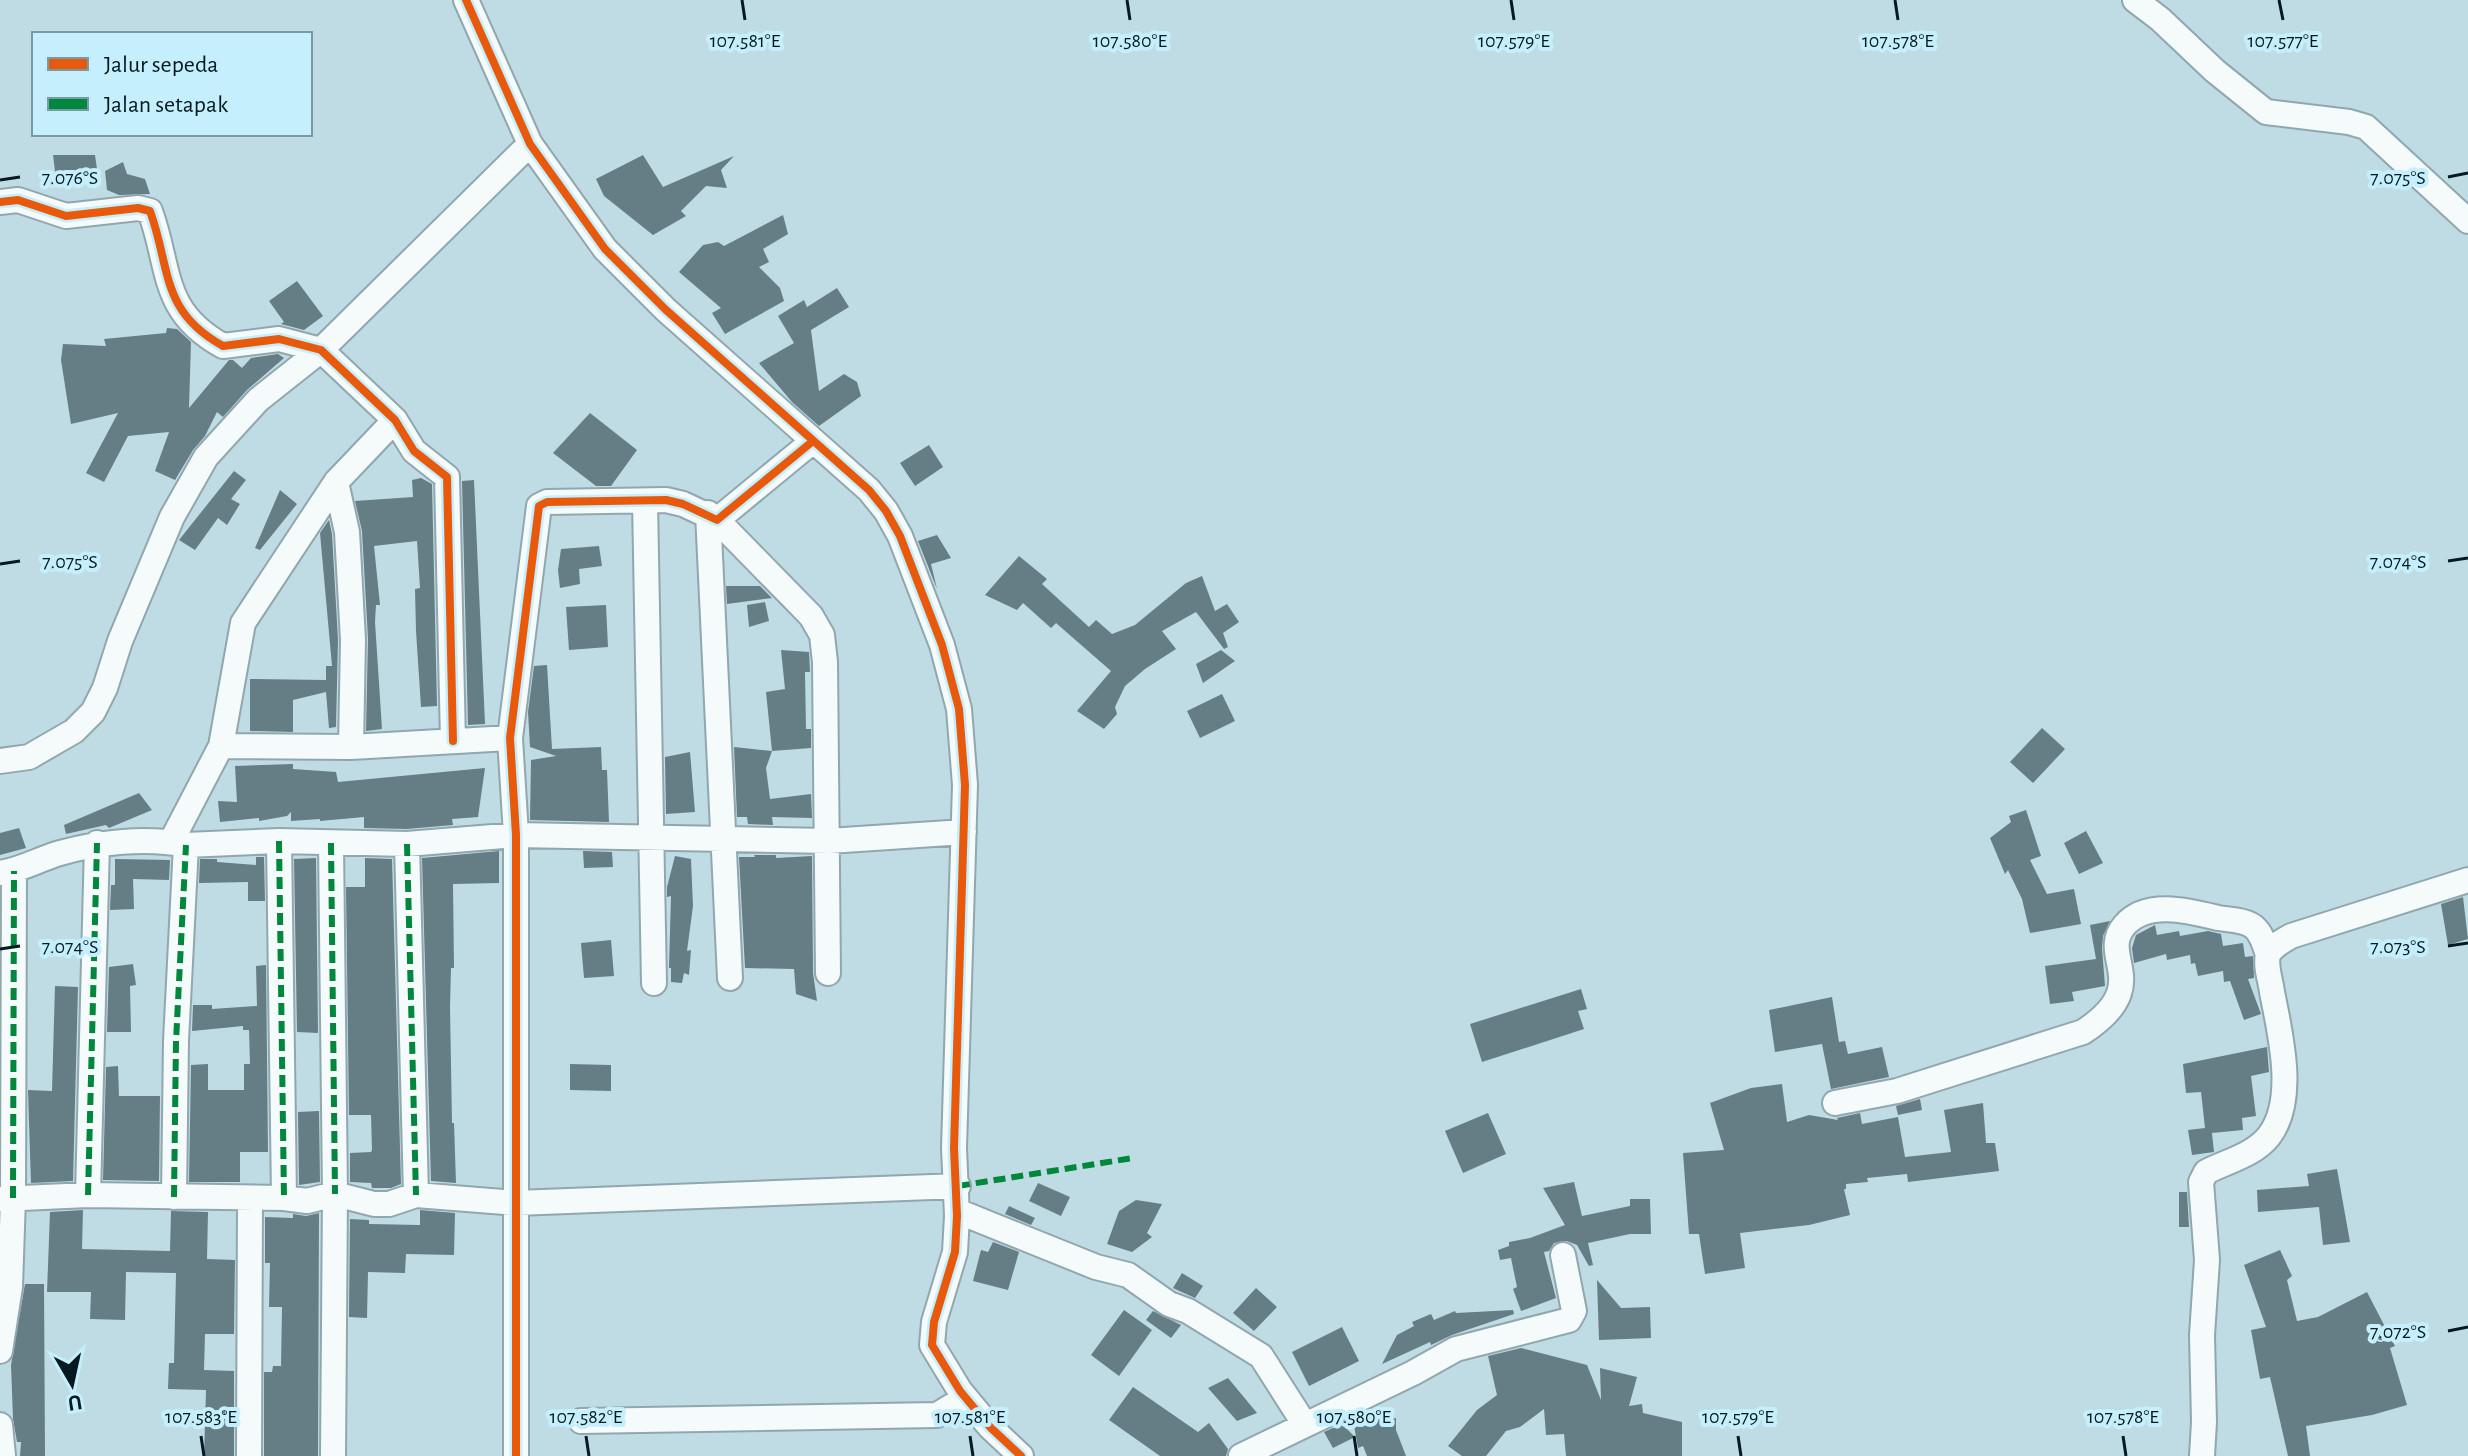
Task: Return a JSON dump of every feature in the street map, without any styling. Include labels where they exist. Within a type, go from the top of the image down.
[{"type":"street","points":[[466,0],[530,144],[605,249],[666,310],[869,490],[900,536],[927,601],[952,674],[959,709],[965,785],[954,1148],[958,1186],[955,1252],[934,1322],[932,1345],[965,1398],[1021,1456]]},
{"type":"street","points":[[2135,0],[2266,112],[2349,122],[2366,127],[2468,221]]},
{"type":"street","points":[[0,761],[29,757],[41,751],[74,731],[93,712],[172,517],[206,457],[258,400],[321,350],[530,144]]},
{"type":"street","points":[[0,202],[18,200],[66,216],[146,208],[152,216],[174,300],[188,319],[223,346],[279,339],[321,350],[395,420],[414,451],[447,477],[453,741]]},
{"type":"street","points":[[174,1197],[178,843],[221,746],[243,623],[336,482],[395,420]]},
{"type":"street","points":[[713,516],[813,441]]},
{"type":"street","points":[[336,482],[347,532],[353,640],[351,747]]},
{"type":"street","points":[[516,1456],[516,835],[510,738],[539,506],[547,502],[666,500],[713,516],[811,616],[822,635],[825,662],[828,973]]},
{"type":"street","points":[[645,501],[654,983]]},
{"type":"street","points":[[713,516],[722,839],[730,978]]},
{"type":"street","points":[[221,746],[351,747],[510,738]]},
{"type":"street","points":[[0,1351],[10,1287],[6,1198],[7,872],[97,843],[279,841],[407,844],[516,835],[829,841],[964,832]]},
{"type":"street","points":[[279,841],[284,1198]]},
{"type":"street","points":[[88,1195],[97,843]]},
{"type":"street","points":[[331,843],[335,1194],[333,1456]]},
{"type":"street","points":[[407,844],[416,1195]]},
{"type":"street","points":[[2268,955],[2275,946],[2291,936],[2468,880]]},
{"type":"street","points":[[1835,1103],[1897,1091],[2083,1032],[2103,1020],[2120,995],[2123,984],[2117,942],[2124,926],[2137,915],[2156,910],[2195,911],[2253,926],[2268,955],[2281,1039],[2284,1104],[2269,1137],[2249,1153],[2201,1177],[2207,1260],[2202,1335],[2202,1456]]},
{"type":"street","points":[[6,1198],[88,1195],[307,1201],[335,1194],[374,1204],[389,1204],[416,1195],[516,1203],[958,1186]]},
{"type":"street","points":[[249,1456],[250,1199]]},
{"type":"street","points":[[957,1211],[1096,1267],[1128,1275],[1169,1304],[1188,1311],[1261,1356],[1305,1425]]},
{"type":"street","points":[[1241,1456],[1456,1349],[1569,1320],[1574,1311],[1563,1255]]},
{"type":"street","points":[[581,1421],[937,1415],[965,1398]]},
{"type":"street","points":[[0,1425],[3,1456]]},
{"type":"building","points":[[53,155],[95,155],[98,176],[56,179]]},
{"type":"building","points":[[643,155],[663,187],[734,156],[721,170],[727,188],[706,186],[681,211],[686,216],[653,235],[604,196],[596,179]]},
{"type":"building","points":[[123,162],[127,174],[145,179],[150,194],[119,195],[107,190],[105,171]]},
{"type":"building","points":[[783,215],[788,234],[763,249],[769,262],[759,267],[780,288],[784,301],[725,334],[712,313],[721,308],[679,272],[703,245],[718,242],[724,246]]},
{"type":"building","points":[[297,281],[323,316],[304,330],[281,324],[284,322],[269,301]]},
{"type":"building","points":[[837,288],[849,307],[811,330],[819,391],[844,374],[857,382],[861,396],[819,426],[792,402],[759,363],[794,343],[778,316],[804,300],[807,307]]},
{"type":"building","points":[[167,328],[177,329],[191,342],[189,408],[229,360],[242,368],[251,358],[278,354],[284,358],[247,390],[223,417],[217,412],[205,436],[175,480],[155,471],[169,432],[128,436],[104,482],[86,473],[118,413],[71,424],[61,360],[63,344],[106,346],[104,339],[166,333]]},
{"type":"building","points":[[590,413],[637,450],[611,486],[596,486],[553,453]]},
{"type":"building","points":[[929,445],[943,467],[915,486],[900,463]]},
{"type":"building","points":[[234,471],[246,480],[231,499],[240,504],[227,525],[218,518],[195,550],[179,540]]},
{"type":"building","points":[[421,478],[432,484],[437,706],[421,707],[416,631],[415,589],[420,588],[417,541],[374,546],[380,605],[376,605],[375,622],[382,729],[366,731],[368,639],[362,531],[355,501],[413,497],[412,480]]},
{"type":"building","points":[[474,480],[485,724],[468,725],[462,481]]},
{"type":"building","points":[[280,490],[297,504],[260,550],[255,548]]},
{"type":"building","points":[[329,520],[338,640],[336,727],[329,728],[326,692],[293,700],[293,732],[250,731],[250,679],[326,680],[326,666],[332,666],[320,533]]},
{"type":"building","points":[[937,535],[951,558],[931,564],[937,589],[918,541]]},
{"type":"building","points":[[599,546],[602,566],[579,569],[580,584],[560,588],[558,570],[561,549]]},
{"type":"building","points":[[1019,556],[1047,579],[1042,584],[1089,627],[1096,620],[1112,634],[1135,625],[1186,583],[1202,576],[1215,611],[1227,604],[1239,622],[1223,633],[1228,647],[1224,649],[1196,612],[1162,631],[1176,649],[1125,686],[1115,707],[1117,714],[1104,729],[1077,711],[1111,671],[1056,623],[1051,628],[1023,603],[1017,610],[985,595]]},
{"type":"building","points":[[726,586],[760,586],[772,598],[727,604]]},
{"type":"building","points":[[765,602],[769,621],[749,627],[747,605]]},
{"type":"building","points":[[606,605],[608,647],[569,650],[566,607]]},
{"type":"building","points":[[781,650],[809,652],[810,672],[805,672],[806,729],[811,729],[811,748],[772,751],[766,692],[785,689]]},
{"type":"building","points":[[1221,650],[1235,661],[1203,683],[1196,664]]},
{"type":"building","points":[[547,665],[552,749],[601,747],[602,770],[607,770],[609,822],[530,820],[531,760],[556,756],[530,747],[528,712],[534,666]]},
{"type":"building","points":[[1222,694],[1235,721],[1200,738],[1187,711]]},
{"type":"building","points":[[2042,728],[2065,749],[2033,783],[2010,762]]},
{"type":"building","points":[[734,747],[772,751],[766,768],[770,799],[811,794],[812,818],[772,817],[773,825],[748,824],[747,817],[737,817]]},
{"type":"building","points":[[690,752],[695,812],[666,814],[665,757]]},
{"type":"building","points":[[293,764],[293,769],[336,772],[338,782],[485,768],[478,817],[452,819],[453,825],[407,829],[364,828],[364,817],[291,821],[291,812],[287,816],[259,821],[259,818],[220,822],[218,801],[237,802],[235,766]]},
{"type":"building","points":[[139,793],[152,810],[109,828],[106,825],[66,834],[64,825]]},
{"type":"building","points":[[2026,810],[2041,856],[2030,860],[2047,894],[2074,889],[2081,924],[2030,933],[2022,899],[2008,870],[2005,874],[1990,838],[2011,822],[2009,816]]},
{"type":"building","points":[[19,828],[26,848],[0,855],[0,833]]},
{"type":"building","points":[[2086,831],[2103,863],[2079,874],[2064,843]]},
{"type":"building","points":[[499,851],[499,883],[453,884],[454,968],[451,968],[450,1007],[456,1183],[431,1181],[422,858]]},
{"type":"building","points":[[583,851],[612,852],[613,867],[584,868]]},
{"type":"building","points":[[776,855],[776,858],[812,856],[813,973],[817,1001],[796,994],[794,969],[745,968],[739,857]]},
{"type":"building","points":[[675,856],[691,859],[693,906],[687,951],[691,950],[689,975],[684,973],[682,983],[671,982],[669,968],[671,896],[667,897],[667,887]]},
{"type":"building","points":[[256,857],[264,857],[265,901],[248,901],[248,882],[199,883],[200,859],[256,865]]},
{"type":"building","points":[[316,858],[318,1033],[297,1032],[294,859]]},
{"type":"building","points":[[365,858],[392,859],[401,1184],[391,1188],[372,1188],[371,1183],[350,1182],[350,1153],[372,1150],[371,1115],[349,1115],[346,887],[365,887]]},
{"type":"building","points":[[115,859],[170,860],[169,880],[133,879],[134,909],[110,910],[111,885],[115,885]]},
{"type":"building","points":[[2463,897],[2468,939],[2448,945],[2441,904]]},
{"type":"building","points":[[2110,921],[2103,936],[2102,948],[2105,986],[2072,992],[2074,1001],[2050,1004],[2045,966],[2096,959],[2090,925]]},
{"type":"building","points":[[2155,925],[2157,935],[2179,931],[2180,936],[2208,931],[2221,934],[2223,946],[2243,943],[2245,957],[2253,956],[2254,978],[2248,979],[2261,1014],[2244,1020],[2230,981],[2224,982],[2223,971],[2198,976],[2190,955],[2167,960],[2166,954],[2134,963],[2132,948],[2136,935]]},
{"type":"building","points":[[611,940],[614,976],[584,978],[581,943]]},
{"type":"building","points":[[133,964],[136,985],[130,986],[131,1032],[107,1032],[109,967]]},
{"type":"building","points":[[266,965],[268,1152],[240,1152],[240,1182],[189,1182],[191,1065],[208,1064],[208,1090],[244,1090],[244,1064],[250,1064],[249,1030],[243,1030],[243,1026],[192,1031],[193,1005],[212,1005],[212,1009],[257,1006],[256,966]]},
{"type":"building","points":[[55,986],[78,987],[73,1181],[31,1183],[28,1090],[52,1091]]},
{"type":"building","points":[[1581,989],[1587,1009],[1578,1011],[1584,1029],[1482,1062],[1470,1024]]},
{"type":"building","points":[[1832,997],[1839,1042],[1845,1041],[1848,1054],[1882,1047],[1889,1077],[1831,1089],[1822,1044],[1775,1052],[1769,1010]]},
{"type":"building","points":[[2267,1047],[2269,1072],[2251,1076],[2256,1116],[2242,1118],[2243,1130],[2212,1133],[2214,1152],[2192,1155],[2188,1130],[2205,1128],[2201,1092],[2186,1093],[2183,1064]]},
{"type":"building","points":[[570,1064],[611,1065],[611,1091],[570,1090]]},
{"type":"building","points":[[118,1066],[119,1096],[160,1096],[159,1181],[103,1180],[106,1067]]},
{"type":"building","points":[[1782,1084],[1787,1122],[1809,1115],[1838,1120],[1860,1113],[1862,1124],[1898,1117],[1905,1157],[1951,1152],[1944,1110],[1983,1103],[1986,1143],[1995,1143],[1999,1171],[1908,1182],[1907,1174],[1867,1178],[1868,1182],[1846,1184],[1844,1189],[1850,1215],[1809,1225],[1740,1233],[1745,1268],[1705,1274],[1699,1234],[1689,1234],[1683,1153],[1724,1150],[1710,1103],[1751,1088]]},
{"type":"building","points":[[1920,1099],[1922,1110],[1898,1115],[1896,1106]]},
{"type":"building","points":[[319,1111],[320,1182],[299,1185],[298,1112]]},
{"type":"building","points":[[1488,1113],[1506,1154],[1463,1173],[1445,1131]]},
{"type":"building","points":[[2337,1169],[2350,1242],[2323,1245],[2319,1207],[2258,1212],[2257,1190],[2309,1186],[2307,1174]]},
{"type":"building","points":[[1574,1182],[1582,1216],[1630,1206],[1630,1199],[1650,1199],[1651,1234],[1630,1234],[1588,1243],[1593,1265],[1589,1266],[1577,1245],[1567,1241],[1554,1243],[1549,1251],[1544,1252],[1556,1298],[1521,1311],[1513,1289],[1517,1287],[1511,1258],[1500,1260],[1498,1250],[1509,1246],[1509,1242],[1565,1225],[1543,1188]]},
{"type":"building","points":[[1038,1183],[1070,1197],[1061,1216],[1029,1201]]},
{"type":"building","points":[[2179,1192],[2187,1192],[2189,1227],[2179,1227]]},
{"type":"building","points":[[1136,1200],[1162,1204],[1147,1233],[1152,1237],[1132,1252],[1107,1244],[1119,1211]]},
{"type":"building","points":[[1009,1206],[1035,1218],[1031,1225],[1005,1214]]},
{"type":"building","points":[[83,1210],[82,1249],[170,1251],[171,1211],[208,1212],[207,1259],[235,1260],[234,1334],[205,1334],[204,1370],[234,1371],[234,1456],[204,1456],[206,1390],[168,1389],[169,1363],[174,1363],[176,1273],[126,1272],[125,1320],[90,1319],[91,1292],[47,1292],[50,1212]]},
{"type":"building","points":[[420,1210],[455,1213],[454,1255],[406,1254],[405,1273],[368,1272],[367,1318],[349,1317],[350,1219],[369,1220],[369,1224],[420,1225]]},
{"type":"building","points":[[319,1213],[318,1456],[264,1456],[264,1372],[272,1372],[273,1366],[281,1366],[282,1307],[269,1307],[270,1263],[265,1263],[265,1217],[293,1218],[293,1214],[306,1216]]},
{"type":"building","points":[[993,1242],[1019,1252],[1008,1290],[973,1281],[981,1250],[988,1252]]},
{"type":"building","points":[[2280,1250],[2292,1276],[2287,1280],[2297,1321],[2318,1317],[2367,1292],[2395,1346],[2390,1348],[2407,1405],[2372,1415],[2306,1426],[2310,1456],[2288,1456],[2270,1377],[2260,1379],[2251,1330],[2266,1327],[2244,1265]]},
{"type":"building","points":[[1182,1273],[1203,1286],[1195,1298],[1173,1288]]},
{"type":"building","points":[[1597,1280],[1621,1308],[1650,1307],[1651,1338],[1599,1340]]},
{"type":"building","points":[[25,1284],[44,1284],[45,1456],[20,1456],[21,1442],[17,1442],[13,1419],[11,1365]]},
{"type":"building","points":[[1256,1288],[1277,1307],[1254,1331],[1233,1313]]},
{"type":"building","points":[[1124,1310],[1152,1330],[1119,1376],[1091,1355]]},
{"type":"building","points":[[1513,1310],[1514,1314],[1431,1345],[1430,1342],[1382,1364],[1397,1335],[1414,1326],[1412,1322],[1431,1314],[1434,1320],[1455,1311]]},
{"type":"building","points":[[1153,1311],[1181,1325],[1171,1338],[1146,1320]]},
{"type":"building","points":[[1342,1327],[1359,1361],[1309,1386],[1292,1352]]},
{"type":"building","points":[[1521,1348],[1587,1365],[1601,1400],[1600,1368],[1637,1377],[1629,1406],[1642,1404],[1643,1413],[1682,1422],[1682,1456],[1566,1456],[1564,1434],[1546,1435],[1544,1409],[1520,1427],[1506,1431],[1486,1456],[1462,1456],[1448,1446],[1477,1410],[1497,1395],[1488,1356]]},
{"type":"building","points":[[1228,1378],[1257,1413],[1237,1421],[1208,1388]]},
{"type":"building","points":[[1133,1387],[1198,1432],[1209,1423],[1228,1449],[1226,1456],[1160,1456],[1109,1420]]},
{"type":"building","points":[[1372,1411],[1382,1422],[1396,1418],[1396,1430],[1406,1456],[1367,1456],[1363,1446],[1358,1448],[1353,1420]]},
{"type":"building","points":[[1342,1424],[1355,1437],[1333,1448],[1324,1432]]},
{"type":"marked path","points":[[279,841],[284,1198]]},
{"type":"marked path","points":[[88,1195],[97,843]]},
{"type":"marked path","points":[[331,843],[335,1194]]},
{"type":"marked path","points":[[407,844],[416,1195]]},
{"type":"marked path","points":[[174,1197],[176,1041],[186,845]]},
{"type":"marked path","points":[[13,1198],[14,871]]},
{"type":"marked path","points":[[958,1186],[1133,1158]]},
{"type":"cycle path","points":[[466,0],[530,144],[605,249],[666,310],[869,490],[900,536],[942,645],[959,709],[965,785],[954,1148],[955,1252],[934,1322],[932,1345],[960,1391],[990,1427],[1021,1456]]},
{"type":"cycle path","points":[[0,202],[18,200],[66,216],[138,208],[150,211],[171,287],[188,318],[203,333],[223,346],[279,339],[321,350],[395,420],[414,451],[447,477],[453,741]]},
{"type":"cycle path","points":[[516,1456],[516,835],[510,738],[539,506],[547,502],[666,500],[683,504],[717,520],[813,441]]}]
